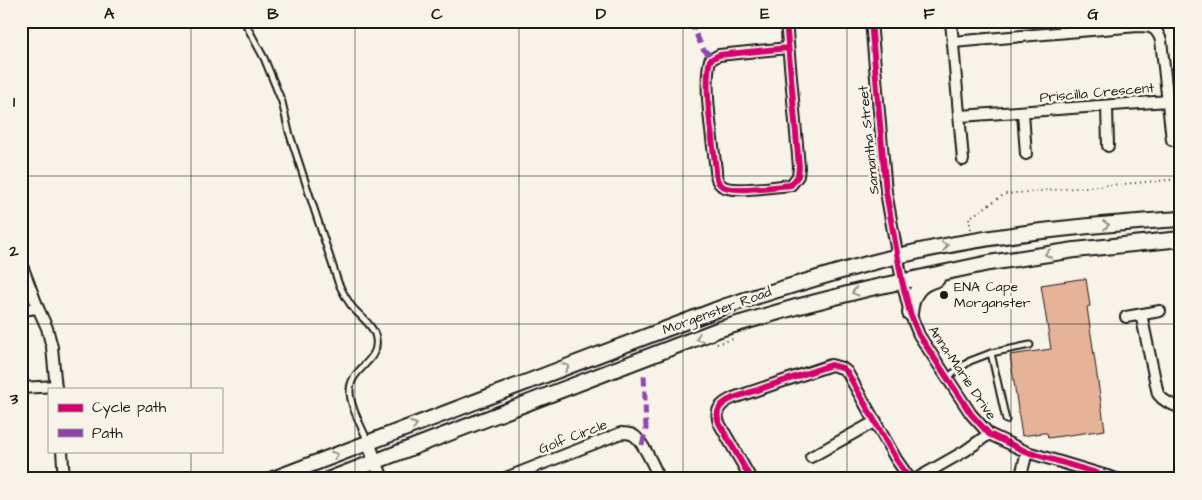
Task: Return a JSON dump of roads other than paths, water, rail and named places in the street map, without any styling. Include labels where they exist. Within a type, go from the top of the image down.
[{"type":"main road","name":"Morgenster Road","points":[[273,479],[726,306],[786,287],[898,256],[973,241],[1181,219]]},
{"type":"main road","name":"Morgenster Road","points":[[330,479],[720,330],[805,305],[970,266],[1075,250],[1181,239]]},
{"type":"main road","points":[[910,313],[914,294],[923,285],[930,281],[962,272],[970,266]]},
{"type":"street","points":[[786,21],[799,168],[798,176],[791,185],[742,189],[728,189],[721,186],[717,179],[709,98],[708,70],[710,60],[720,55],[788,48]]},
{"type":"street","name":"Samantha Street","points":[[871,21],[886,192],[902,281]]},
{"type":"street","points":[[952,21],[963,160]]},
{"type":"street","name":"Priscilla Crescent","points":[[953,42],[1138,26],[1153,28],[1158,32],[1161,40],[1168,101],[961,116]]},
{"type":"street","points":[[1168,101],[1172,140]]},
{"type":"street","points":[[1107,106],[1108,146]]},
{"type":"street","points":[[1022,113],[1026,154]]},
{"type":"street","points":[[21,262],[47,328],[52,347],[56,387],[21,388]]},
{"type":"street","name":"Anna-Marie Drive","points":[[902,281],[910,313],[922,340],[948,376],[971,414],[989,434],[1028,452],[1117,479]]},
{"type":"street","points":[[21,310],[38,308]]},
{"type":"street","points":[[1126,317],[1160,311]]},
{"type":"street","points":[[1141,314],[1158,394],[1161,399],[1181,408]]},
{"type":"street","points":[[751,479],[718,419],[718,411],[724,402],[831,365],[848,372],[910,479]]},
{"type":"street","points":[[812,457],[876,421]]},
{"type":"street","name":"Golf Circle","points":[[503,479],[621,433],[628,433],[635,436],[639,441],[660,479]]},
{"type":"street","points":[[916,479],[965,451],[989,434]]},
{"type":"street","points":[[368,442],[382,479]]},
{"type":"street","points":[[62,452],[64,479]]},
{"type":"street","points":[[1020,479],[1028,452]]},
{"type":"lane","points":[[244,21],[264,58],[282,102],[338,282],[345,297],[375,333],[376,351],[369,361],[355,373],[350,386],[351,400],[368,442]]},
{"type":"lane","points":[[948,376],[970,361],[991,353],[1030,345]]},
{"type":"lane","points":[[991,353],[1006,420]]},
{"type":"place","name":"ENA Cape Morganster","points":[[944,295]]}]
